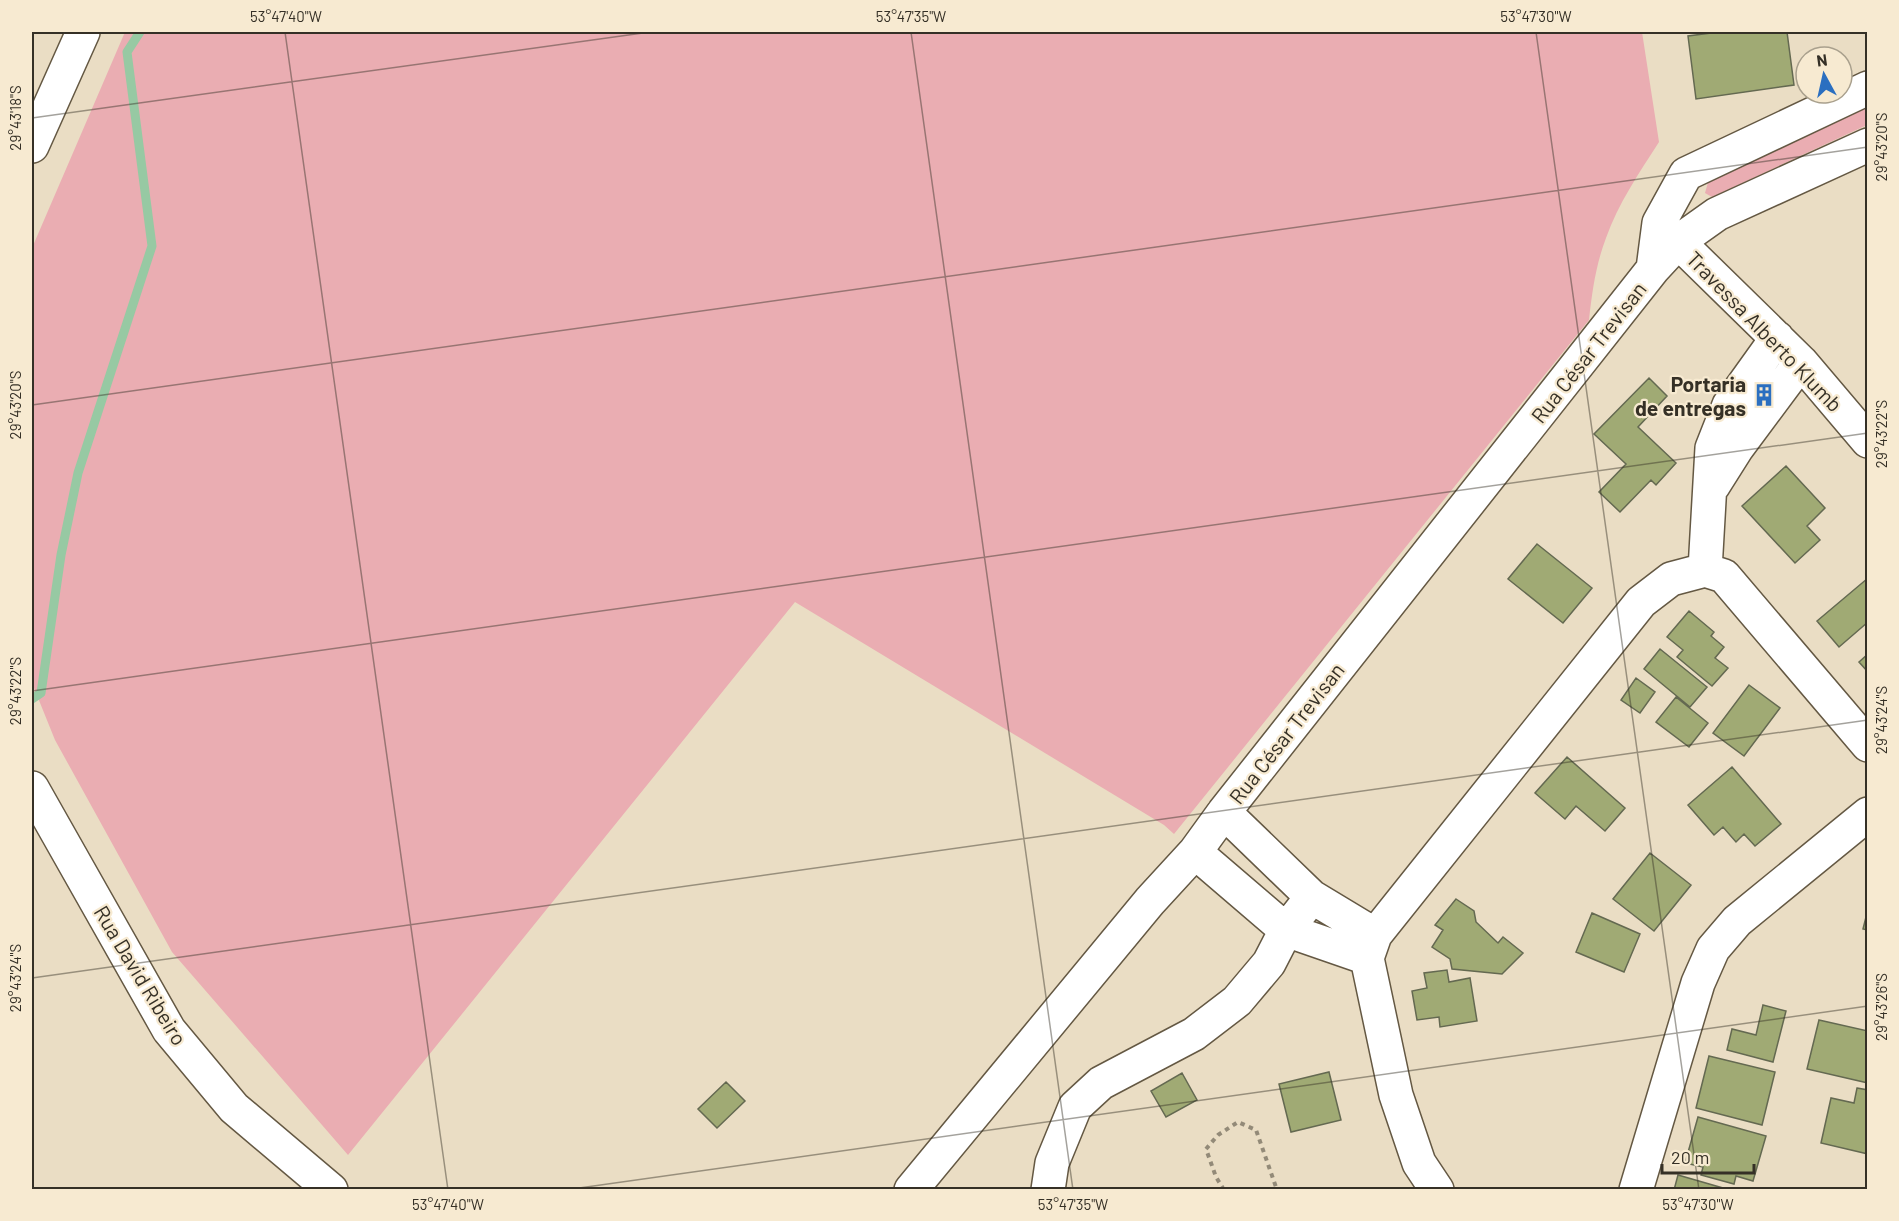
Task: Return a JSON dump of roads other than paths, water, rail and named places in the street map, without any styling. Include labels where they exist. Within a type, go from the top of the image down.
[{"type":"street","points":[[32,146],[83,32]]},
{"type":"street","points":[[1669,232],[1686,174],[1868,88]]},
{"type":"street","points":[[1669,232],[1717,214],[1868,145]]},
{"type":"street","name":"Rua César Trevisan","points":[[911,1190],[1150,901],[1195,852],[1224,812],[1653,269],[1669,232]]},
{"type":"street","name":"Travessa Alberto Klumb","points":[[1669,232],[1801,362],[1868,441]]},
{"type":"street","points":[[1705,570],[1712,448],[1730,405],[1777,338]]},
{"type":"street","points":[[1709,492],[1737,448],[1801,362]]},
{"type":"street","points":[[1371,946],[1641,602],[1671,579],[1705,570],[1724,576],[1868,745]]},
{"type":"street","name":"Rua David Ribeiro","points":[[32,788],[169,1030],[234,1108],[331,1190]]},
{"type":"street","points":[[1224,812],[1312,897],[1371,946],[1396,1095],[1419,1163],[1437,1190]]},
{"type":"street","points":[[1636,1190],[1698,983],[1713,949],[1737,921],[1868,814]]},
{"type":"street","points":[[1195,852],[1286,930],[1371,946]]},
{"type":"street","points":[[1048,1190],[1052,1163],[1074,1107],[1101,1083],[1194,1034],[1237,1001],[1269,963],[1286,930],[1312,897]]},
{"type":"waterway","points":[[32,699],[41,693],[61,555],[78,473],[152,246],[127,52],[140,32]]},
{"type":"place","name":"Portaria de entregas","points":[[1764,395]]}]
